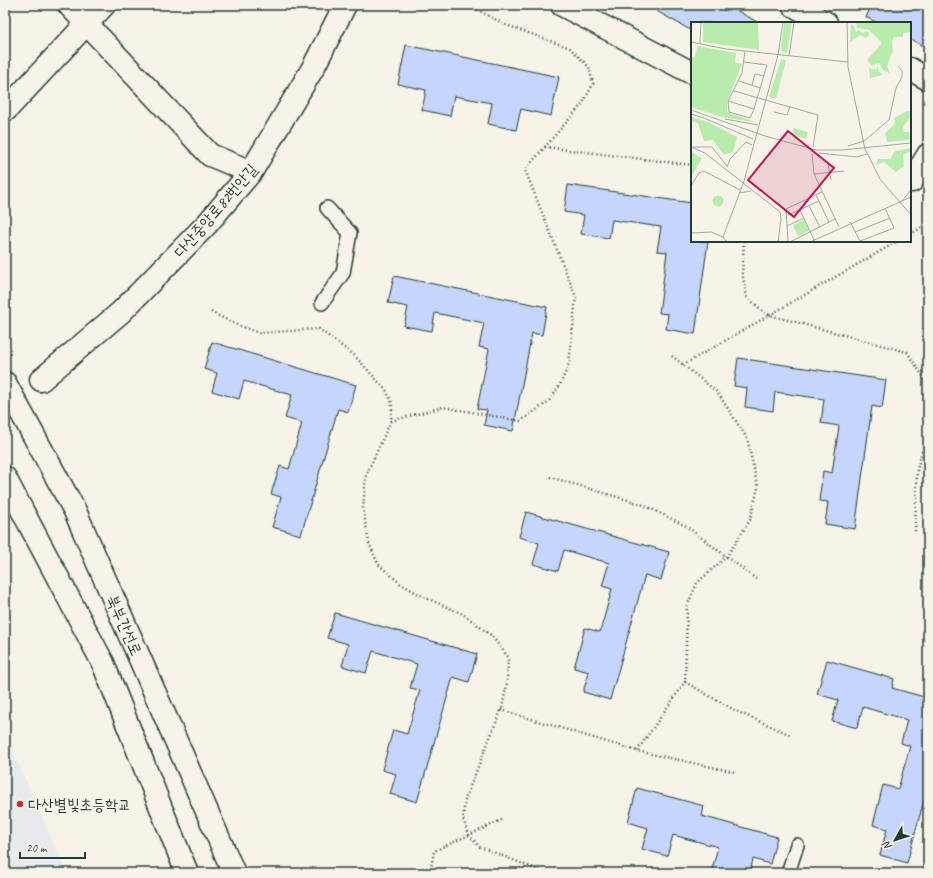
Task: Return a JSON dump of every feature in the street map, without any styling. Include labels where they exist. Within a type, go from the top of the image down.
[{"type":"main road","points":[[69,5],[86,25],[210,155],[251,172]]},
{"type":"main road","points":[[7,109],[104,5]]},
{"type":"main road","name":"다산중앙로82번안길","points":[[41,380],[121,312],[207,224],[251,172],[313,68],[346,5]]},
{"type":"main road","points":[[562,5],[691,72]]},
{"type":"main road","points":[[796,6],[824,22]]},
{"type":"main road","points":[[911,70],[928,79]]},
{"type":"main road","points":[[917,183],[928,155]]},
{"type":"main road","name":"북부간선로","points":[[5,383],[75,511],[234,873]]},
{"type":"main road","points":[[5,478],[103,663],[187,873]]},
{"type":"lane","points":[[322,303],[342,273],[350,234],[327,208]]},
{"type":"lane","points":[[788,873],[797,844]]},
{"type":"path","points":[[391,421],[443,407],[521,421],[549,401],[560,385],[569,364],[576,297],[524,170],[583,103],[593,84],[588,67],[570,48],[506,25],[470,6]]},
{"type":"path","points":[[545,146],[691,165]]},
{"type":"path","points":[[911,233],[928,224]]},
{"type":"path","points":[[744,242],[742,273],[746,297],[766,314],[907,352],[924,378],[928,394]]},
{"type":"path","points":[[683,365],[896,242]]},
{"type":"path","points":[[211,312],[235,324],[259,333],[319,329],[354,355],[386,390],[392,404],[391,421],[366,475],[363,509],[369,543],[378,564],[401,584],[426,598],[463,614],[492,636],[508,656],[507,683],[501,710],[466,799],[463,819],[469,835],[480,847],[546,873]]},
{"type":"path","points":[[637,751],[686,682],[687,606],[697,584],[727,556],[750,520],[758,488],[747,438],[717,392],[672,356]]},
{"type":"path","points":[[915,531],[917,470],[928,430]]},
{"type":"path","points":[[550,477],[641,504],[686,526],[756,579]]},
{"type":"path","points":[[686,682],[736,711],[791,735]]},
{"type":"path","points":[[501,710],[637,751],[734,772]]},
{"type":"path","points":[[430,873],[434,851],[504,819]]},
{"type":"shaded area","name":"다산별빛초등학교","points":[[5,734],[67,873],[5,873]]},
{"type":"building","points":[[646,5],[727,5],[757,22],[691,22],[691,30]]},
{"type":"building","points":[[872,5],[928,5],[928,49],[911,40],[911,22],[876,22],[866,17]]},
{"type":"building","points":[[406,45],[559,77],[551,116],[521,109],[516,130],[488,124],[492,103],[454,96],[450,116],[422,110],[426,90],[398,84]]},
{"type":"building","points":[[568,185],[691,203],[691,242],[708,242],[695,334],[666,329],[668,314],[659,313],[667,252],[657,251],[661,227],[612,220],[609,238],[581,234],[584,215],[564,212]]},
{"type":"building","points":[[394,276],[547,307],[542,335],[532,333],[513,431],[484,425],[487,410],[477,409],[489,349],[479,347],[484,323],[435,313],[432,331],[404,326],[408,307],[388,303]]},
{"type":"building","points":[[212,342],[356,385],[348,412],[338,409],[301,535],[272,527],[281,497],[271,494],[280,466],[289,469],[302,423],[285,418],[292,395],[244,381],[239,399],[212,391],[217,373],[204,369]]},
{"type":"building","points":[[738,358],[886,380],[882,408],[872,406],[855,529],[825,524],[828,502],[819,501],[823,471],[832,473],[839,426],[821,423],[824,399],[775,392],[773,411],[745,407],[747,388],[734,386]]},
{"type":"building","points":[[526,512],[669,552],[661,580],[645,575],[610,700],[583,692],[589,672],[574,668],[585,628],[600,632],[612,589],[602,586],[609,563],[564,550],[558,571],[533,564],[539,543],[519,537]]},
{"type":"building","points":[[335,613],[477,654],[469,682],[453,677],[417,802],[390,794],[396,774],[382,770],[393,730],[407,734],[420,690],[410,688],[417,664],[373,651],[366,673],[342,666],[348,644],[327,638]]},
{"type":"building","points":[[827,660],[894,679],[892,688],[928,698],[928,785],[907,863],[880,855],[887,829],[873,825],[883,785],[898,789],[910,746],[901,743],[907,720],[863,707],[857,728],[832,721],[838,700],[817,694]]},
{"type":"building","points":[[637,788],[704,806],[702,816],[777,837],[770,864],[753,859],[750,873],[711,873],[718,847],[673,835],[667,856],[642,849],[648,828],[628,822]]},
{"type":"tunnel","points":[[5,402],[41,380]]},
{"type":"place","name":"다산별빛초등학교","points":[[20,804]]}]
